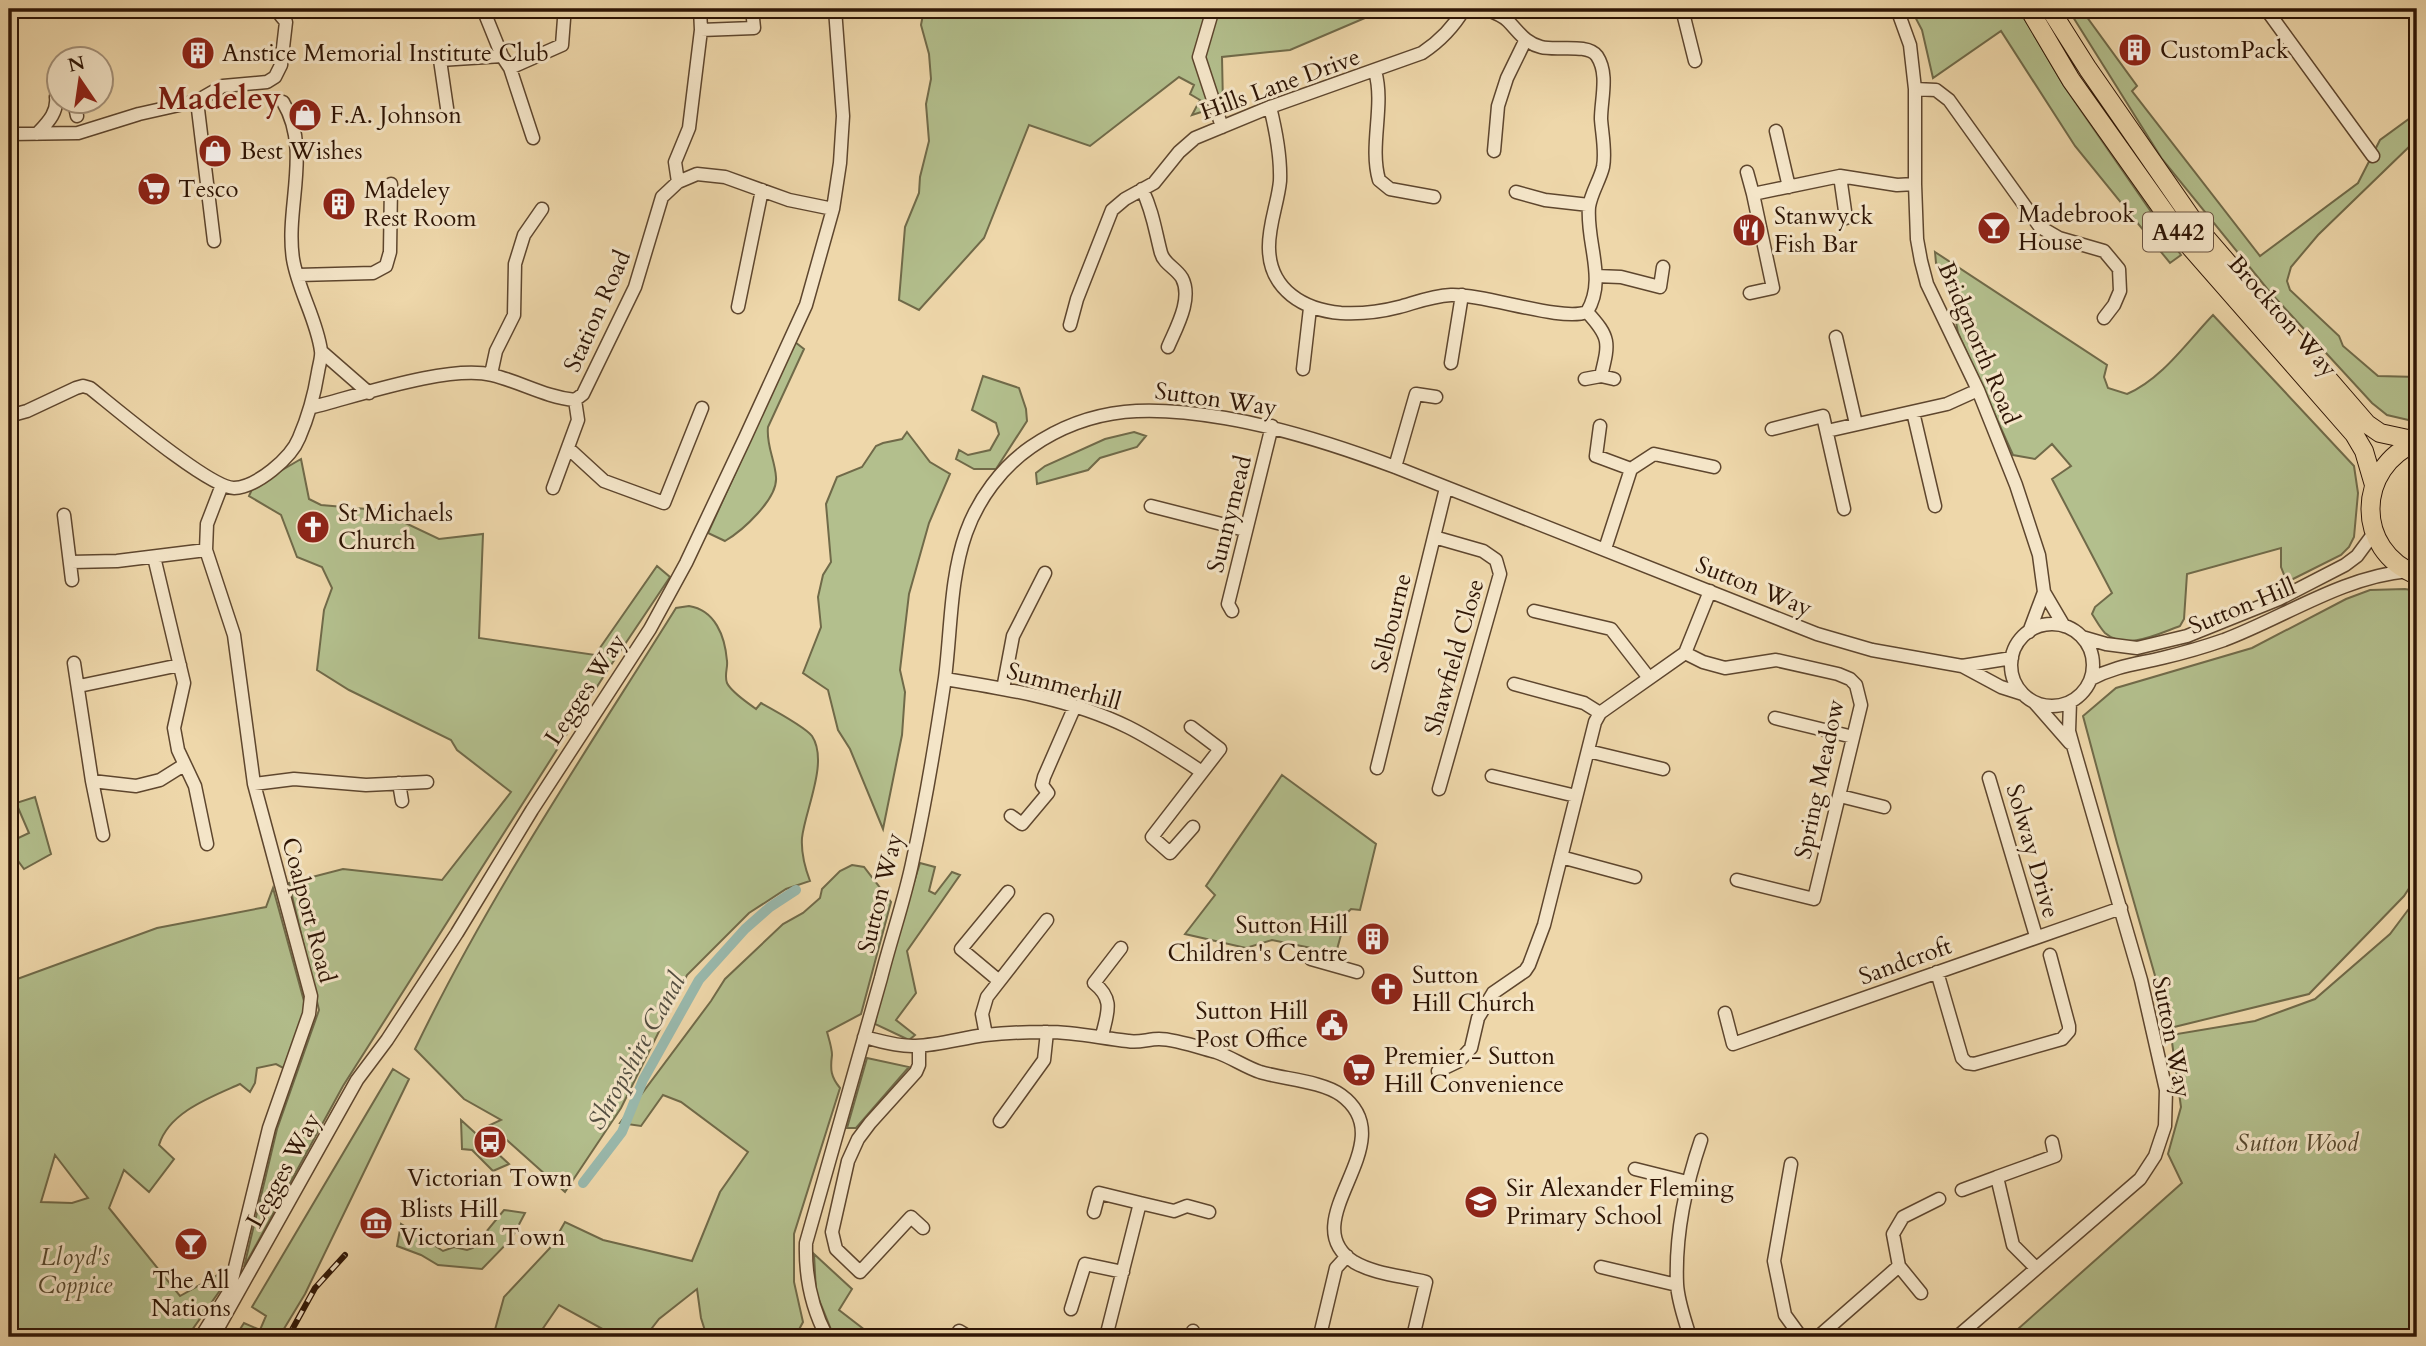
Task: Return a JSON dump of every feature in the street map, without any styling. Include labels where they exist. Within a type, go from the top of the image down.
[{"type":"highway","name":"Brockton Way","points":[[2029,9],[2071,80],[2185,241],[2354,434],[2364,451],[2374,485]]},
{"type":"highway","name":"Brockton Way","points":[[2050,9],[2088,69],[2201,232],[2367,424],[2380,433],[2417,441]]},
{"type":"highway","points":[[2413,573],[2389,557],[2374,533],[2370,512],[2374,485],[2389,460],[2417,441]]},
{"type":"street","points":[[9,134],[78,133],[139,114],[197,101],[223,86],[257,84],[275,77],[281,65],[286,22],[281,16],[281,9]]},
{"type":"street","points":[[286,22],[294,17],[296,10],[316,9]]},
{"type":"street","points":[[483,9],[502,56],[510,68],[533,138]]},
{"type":"street","points":[[510,68],[562,45],[562,9]]},
{"type":"street","points":[[700,9],[701,30],[689,128],[675,162],[678,182],[697,174],[724,177],[789,200],[833,209]]},
{"type":"street","points":[[701,30],[754,28],[752,9]]},
{"type":"street","name":"Legges Way","points":[[214,1337],[357,1080],[387,1040],[457,933],[532,810],[650,629],[668,597],[797,327],[823,249],[840,163],[843,116],[835,9]]},
{"type":"street","points":[[1213,9],[1199,57],[1222,127]]},
{"type":"street","name":"Hills Lane Drive","points":[[1070,325],[1108,217],[1125,199],[1154,183],[1179,152],[1195,138],[1270,107],[1412,58],[1438,43],[1464,9]]},
{"type":"street","points":[[1270,107],[1277,139],[1280,180],[1270,236],[1270,260],[1281,285],[1310,308],[1341,313],[1374,313],[1437,296],[1462,295],[1568,315],[1587,312],[1595,296],[1597,276],[1589,230],[1589,205],[1604,160],[1601,114],[1604,89],[1600,63],[1593,52],[1586,48],[1546,48],[1525,41],[1506,19],[1485,9]]},
{"type":"street","points":[[1682,9],[1695,61]]},
{"type":"street","name":"Bridgnorth Road","points":[[1897,9],[1910,45],[1915,89],[1917,239],[1927,284],[1978,390],[2016,485],[2039,555],[2044,592],[2064,626]]},
{"type":"street","points":[[2266,9],[2374,156]]},
{"type":"street","points":[[1494,151],[1498,106],[1507,78],[1525,41]]},
{"type":"street","points":[[447,108],[440,60],[502,56]]},
{"type":"street","points":[[1375,71],[1378,82],[1375,137],[1379,180],[1390,189],[1434,197]]},
{"type":"street","points":[[1915,89],[1936,90],[1949,100],[2040,227],[2059,238],[2104,251],[2119,269],[2120,291],[2104,318]]},
{"type":"street","points":[[197,101],[214,241]]},
{"type":"street","points":[[9,416],[27,411],[76,388],[90,388],[170,453],[222,485],[234,488],[248,484],[284,461],[295,449],[313,407],[322,352],[293,260],[296,136],[291,115],[283,102]]},
{"type":"street","points":[[37,134],[52,116]]},
{"type":"street","points":[[1776,131],[1789,187]]},
{"type":"street","points":[[1748,172],[1773,288],[1750,292]]},
{"type":"street","points":[[1840,176],[1846,218]]},
{"type":"street","points":[[1753,194],[1840,176],[1897,185],[1915,184]]},
{"type":"street","name":"Station Road","points":[[313,407],[445,374],[491,374],[549,396],[575,400],[583,394],[635,287],[662,197],[678,182]]},
{"type":"street","points":[[298,275],[373,273],[386,266],[390,252],[391,184]]},
{"type":"street","points":[[1142,189],[1152,210],[1161,256],[1182,278],[1184,290],[1181,318],[1168,347]]},
{"type":"street","points":[[738,307],[762,190]]},
{"type":"street","points":[[1516,192],[1545,200],[1589,205]]},
{"type":"street","points":[[491,374],[496,351],[513,315],[515,264],[527,220],[542,209]]},
{"type":"street","points":[[1597,276],[1621,278],[1660,287],[1664,267]]},
{"type":"street","points":[[1451,363],[1462,295]]},
{"type":"street","points":[[1303,369],[1310,308]]},
{"type":"street","points":[[1585,379],[1608,378],[1606,337],[1603,329],[1587,312]]},
{"type":"street","points":[[1836,337],[1856,424]]},
{"type":"street","points":[[322,352],[369,393]]},
{"type":"street","points":[[1827,431],[1947,404],[1978,390]]},
{"type":"street","points":[[1395,467],[1416,394],[1436,397]]},
{"type":"street","points":[[553,488],[578,420],[575,400]]},
{"type":"street","points":[[568,448],[604,481],[664,503],[689,424],[702,408]]},
{"type":"street","name":"Sutton Way","points":[[827,1337],[810,1297],[806,1243],[913,861],[945,679],[958,565],[966,534],[983,499],[1010,463],[1044,438],[1066,426],[1114,412],[1148,409],[1272,426],[1327,442],[1817,634],[1872,650],[1962,666],[2000,687],[2028,698],[2074,749]]},
{"type":"street","points":[[1913,412],[1935,506]]},
{"type":"street","points":[[1772,429],[1823,416],[1844,509]]},
{"type":"street","name":"Sunnymead","points":[[1233,611],[1228,604],[1272,426]]},
{"type":"street","points":[[1600,426],[1596,456],[1631,469]]},
{"type":"street","points":[[1605,549],[1631,469],[1654,454],[1714,467]]},
{"type":"street","name":"Coalport Road","points":[[201,1337],[229,1292],[270,1128],[309,1014],[310,996],[254,784],[234,635],[206,550],[207,524],[222,485]]},
{"type":"street","name":"Selbourne","points":[[1377,768],[1447,488]]},
{"type":"street","points":[[1151,506],[1245,530]]},
{"type":"street","points":[[64,515],[72,580]]},
{"type":"street","points":[[66,530],[79,528]]},
{"type":"street","name":"Sutton Hill","points":[[2082,636],[2114,646],[2137,648],[2198,632],[2278,599],[2345,565],[2357,556],[2374,533]]},
{"type":"street","name":"Shawfield Close","points":[[1434,537],[1483,551],[1496,560],[1500,574],[1439,789]]},
{"type":"street","points":[[71,562],[154,557],[206,550]]},
{"type":"street","points":[[154,557],[184,682],[174,728],[178,750],[195,786],[207,844]]},
{"type":"street","points":[[1003,689],[1013,636],[1045,573]]},
{"type":"street","name":"Sutton Hill","points":[[2091,678],[2120,666],[2163,658],[2222,640],[2356,582],[2375,576],[2413,573]]},
{"type":"street","points":[[1438,1071],[1459,1061],[1471,1048],[1478,1018],[1489,998],[1529,965],[1540,937],[1595,722],[1600,713],[1685,653],[1710,591]]},
{"type":"street","points":[[2029,632],[2048,625],[2064,626],[2082,636],[2092,656],[2091,678],[2083,692],[2070,702],[2050,706],[2028,698],[2012,675],[2012,658],[2017,645],[2029,632],[2044,592]]},
{"type":"street","points":[[1534,611],[1611,629],[1648,678]]},
{"type":"street","name":"Spring Meadow","points":[[1685,653],[1703,662],[1725,668],[1776,660],[1838,674],[1856,685],[1861,699],[1814,899],[1737,880]]},
{"type":"street","name":"Sutton Way","points":[[1962,666],[2012,658]]},
{"type":"street","points":[[74,663],[103,835]]},
{"type":"street","points":[[79,686],[180,665]]},
{"type":"street","name":"Summerhill","points":[[945,679],[1075,706],[1125,726],[1202,772]]},
{"type":"street","points":[[1514,684],[1584,703],[1600,713]]},
{"type":"street","name":"Sutton Way","points":[[1957,1337],[2140,1179],[2155,1156],[2165,1126],[2166,1090],[2141,980],[2069,731],[2070,702]]},
{"type":"street","points":[[1011,816],[1021,824],[1048,793],[1042,785],[1044,777],[1075,706]]},
{"type":"street","points":[[1775,718],[1853,737]]},
{"type":"street","points":[[1191,727],[1220,749],[1152,836],[1170,853],[1193,827]]},
{"type":"street","points":[[1588,751],[1662,769]]},
{"type":"street","points":[[92,781],[136,786],[160,779],[184,765]]},
{"type":"street","points":[[1492,776],[1576,796]]},
{"type":"street","name":"Solway Drive","points":[[1989,778],[2036,936]]},
{"type":"street","points":[[254,784],[294,779],[366,785],[427,782]]},
{"type":"street","points":[[399,783],[402,801]]},
{"type":"street","points":[[1840,796],[1884,807]]},
{"type":"street","points":[[1561,857],[1635,877]]},
{"type":"street","points":[[998,980],[961,949],[1008,892]]},
{"type":"street","name":"Sandcroft","points":[[1725,1013],[1733,1044],[2121,908]]},
{"type":"street","points":[[986,1035],[982,1014],[984,1005],[998,980],[1047,920]]},
{"type":"street","points":[[1102,1037],[1108,998],[1094,983],[1121,948]]},
{"type":"street","points":[[1937,972],[1962,1058],[1967,1063],[1974,1064],[2062,1039],[2067,1035],[2069,1026],[2050,955]]},
{"type":"street","points":[[1311,959],[1357,972]]},
{"type":"street","points":[[864,1037],[907,1046],[986,1035],[1047,1032],[1135,1042],[1163,1039],[1217,1052],[1258,1071],[1334,1090],[1349,1102],[1360,1116],[1362,1126],[1361,1149],[1335,1216],[1336,1238],[1347,1256],[1367,1267],[1426,1282],[1413,1337]]},
{"type":"street","points":[[1000,1121],[1044,1059],[1047,1032]]},
{"type":"street","points":[[919,1046],[919,1065],[916,1072],[858,1139],[848,1161],[832,1232],[836,1249],[860,1272],[911,1217],[923,1228]]},
{"type":"street","points":[[1690,1337],[1677,1285],[1679,1230],[1686,1182],[1701,1140]]},
{"type":"street","points":[[1962,1190],[2055,1156],[2052,1142]]},
{"type":"street","points":[[1791,1164],[1795,1181],[1774,1261],[1785,1315],[1801,1337]]},
{"type":"street","points":[[1635,1169],[1686,1182]]},
{"type":"street","points":[[1997,1177],[2013,1245],[2036,1268]]},
{"type":"street","points":[[1094,1212],[1099,1193],[1174,1211],[1187,1206],[1209,1212]]},
{"type":"street","points":[[1921,1293],[1899,1266],[1893,1234],[1903,1217],[1939,1199]]},
{"type":"street","points":[[1106,1337],[1140,1203]]},
{"type":"street","points":[[1321,1331],[1336,1268],[1347,1256]]},
{"type":"street","points":[[1072,1309],[1085,1264],[1123,1272]]},
{"type":"street","points":[[1818,1337],[1899,1266]]},
{"type":"street","points":[[1601,1267],[1677,1285]]},
{"type":"green space","points":[[924,9],[1386,9],[1290,50],[1222,57],[1223,105],[1192,115],[1200,100],[1190,94],[1194,85],[1179,77],[1090,146],[1029,125],[984,238],[919,310],[899,300],[905,227],[919,193],[929,141],[926,104],[931,79],[929,54],[921,25]]},
{"type":"green space","points":[[1911,9],[2019,9],[2064,86],[2181,255],[2170,263],[2075,146],[2001,31],[1933,78],[1922,30]]},
{"type":"green space","points":[[2068,9],[2081,9],[2137,86],[2132,91],[2260,256],[2358,183],[2380,140],[2417,113],[2417,138],[2414,142],[2318,235],[2291,267],[2287,281],[2290,290],[2339,336],[2343,346],[2378,376],[2417,377],[2417,422],[2387,415],[2372,403],[2269,291],[2162,159]]},
{"type":"green space","points":[[1935,252],[2107,365],[2104,377],[2108,388],[2127,394],[2163,370],[2213,315],[2354,466],[2358,493],[2354,537],[2349,547],[2341,555],[2287,582],[2281,567],[2281,548],[2187,574],[2184,619],[2180,626],[2132,641],[2122,641],[2105,633],[2092,614],[2095,607],[2112,593],[2052,479],[2071,466],[2052,444],[2035,459],[2013,455],[1958,333],[1949,283],[1945,272],[1936,263]]},
{"type":"green space","points":[[795,342],[804,349],[768,427],[775,486],[758,514],[725,541],[708,533]]},
{"type":"green space","points":[[983,376],[1019,388],[1026,409],[1027,421],[996,469],[974,469],[956,459],[959,450],[968,455],[990,450],[999,434],[996,423],[972,410]]},
{"type":"green space","points":[[907,432],[930,462],[950,474],[929,523],[909,594],[900,670],[905,692],[902,735],[883,829],[850,749],[838,730],[828,690],[803,673],[821,627],[818,597],[823,575],[831,562],[826,504],[837,477],[862,467],[876,446],[902,439]]},
{"type":"green space","points":[[1134,432],[1146,436],[1137,447],[1100,458],[1088,470],[1037,484],[1036,473],[1045,466],[1105,439]]},
{"type":"green space","points":[[301,459],[309,499],[321,505],[378,510],[439,539],[483,534],[479,638],[595,655],[657,566],[670,577],[607,671],[343,1086],[244,1267],[277,1129],[319,1010],[289,883],[343,869],[442,880],[511,792],[457,750],[451,740],[349,690],[317,670],[324,610],[332,588],[322,567],[297,557],[281,515],[249,496],[253,487]]},
{"type":"green space","points":[[2370,590],[2417,591],[2417,876],[2404,896],[2309,994],[2170,1028],[2083,716],[2116,688],[2252,648],[2346,599]]},
{"type":"green space","points":[[689,606],[706,613],[717,626],[726,652],[726,680],[732,690],[756,709],[761,703],[796,724],[812,736],[817,747],[817,772],[802,838],[810,881],[786,889],[749,913],[687,975],[621,1108],[565,1192],[490,1125],[501,1120],[464,1099],[415,1049],[474,935],[540,825],[676,608]]},
{"type":"green space","points":[[1282,775],[1376,844],[1360,910],[1351,909],[1347,913],[1336,953],[1272,940],[1246,948],[1185,934],[1215,895],[1206,886]]},
{"type":"green space","points":[[35,797],[51,854],[24,869],[10,850],[14,840],[29,833],[16,803]]},
{"type":"green space","points":[[920,863],[935,867],[929,891],[935,894],[952,872],[960,875],[907,951],[916,993],[896,1020],[915,1035],[909,1040],[875,1024],[883,981]]},
{"type":"green space","points":[[852,865],[864,867],[891,902],[861,1014],[827,1032],[832,1052],[832,1073],[840,1088],[794,1234],[794,1282],[803,1322],[795,1337],[707,1337],[697,1289],[659,1319],[645,1337],[617,1337],[559,1305],[537,1337],[493,1337],[504,1297],[550,1248],[565,1222],[603,1240],[692,1261],[720,1192],[748,1152],[681,1102],[663,1095],[641,1126],[620,1123],[725,979],[783,924],[803,913],[820,898],[822,889],[840,871]]},
{"type":"green space","name":"Lloyd's Coppice","points":[[273,888],[304,1001],[304,1013],[287,1070],[276,1064],[257,1068],[255,1083],[250,1092],[240,1084],[204,1100],[181,1115],[164,1133],[159,1145],[174,1159],[149,1192],[124,1170],[109,1208],[180,1296],[230,1268],[221,1289],[187,1337],[9,1337],[9,982],[157,928],[266,907]],"holes":[[[55,1155],[88,1198],[72,1203],[41,1202]]]},
{"type":"green space","name":"Sutton Wood","points":[[2411,906],[2417,917],[2417,1337],[2009,1337],[2182,1183],[2168,1154],[2181,1107],[2171,1035],[2255,1021],[2315,999],[2390,934]]},
{"type":"green space","points":[[867,1058],[909,1067],[856,1128],[847,1128]]},
{"type":"green space","points":[[393,1069],[409,1079],[305,1294],[279,1337],[235,1337],[244,1323],[260,1330],[266,1316],[252,1307]]},
{"type":"green space","points":[[461,1120],[509,1164],[493,1171],[472,1150],[462,1149]]},
{"type":"green space","points":[[504,1210],[525,1213],[512,1238],[482,1269],[438,1265],[397,1246],[401,1224],[443,1251],[454,1247],[467,1250],[473,1248]]},
{"type":"green space","points":[[814,1254],[852,1289],[839,1310],[874,1337],[834,1337],[816,1292]]},
{"type":"waterway","name":"Shropshire Canal","points":[[583,1183],[622,1132],[643,1080],[699,980],[745,929],[770,907],[796,890]]},
{"type":"railway","points":[[288,1337],[315,1288],[345,1255]]},
{"type":"place","name":"CustomPack","points":[[2135,50]]},
{"type":"place","name":"Anstice Memorial Institute Club","points":[[198,53]]},
{"type":"place","name":"F.A. Johnson","points":[[305,115]]},
{"type":"place","name":"Best Wishes","points":[[215,151]]},
{"type":"place","name":"Tesco","points":[[154,189]]},
{"type":"place","name":"Madeley Rest Room","points":[[339,204]]},
{"type":"place","name":"Madebrook House","points":[[1994,228]]},
{"type":"place","name":"Stanwyck Fish Bar","points":[[1749,230]]},
{"type":"place","name":"St Michaels Church","points":[[313,527]]},
{"type":"place","name":"Sutton Hill Children's Centre","points":[[1373,939]]},
{"type":"place","name":"Sutton Hill Church","points":[[1387,989]]},
{"type":"place","name":"Sutton Hill Post Office","points":[[1332,1025]]},
{"type":"place","name":"Premier - Sutton Hill Convenience","points":[[1359,1070]]},
{"type":"place","name":"Victorian Town","points":[[490,1142]]},
{"type":"place","name":"Sir Alexander Fleming Primary School","points":[[1481,1202]]},
{"type":"place","name":"Blists Hill Victorian Town","points":[[376,1223]]},
{"type":"place","name":"The All Nations","points":[[191,1244]]},
{"type":"district","name":"Madeley","points":[[219,98]]}]
